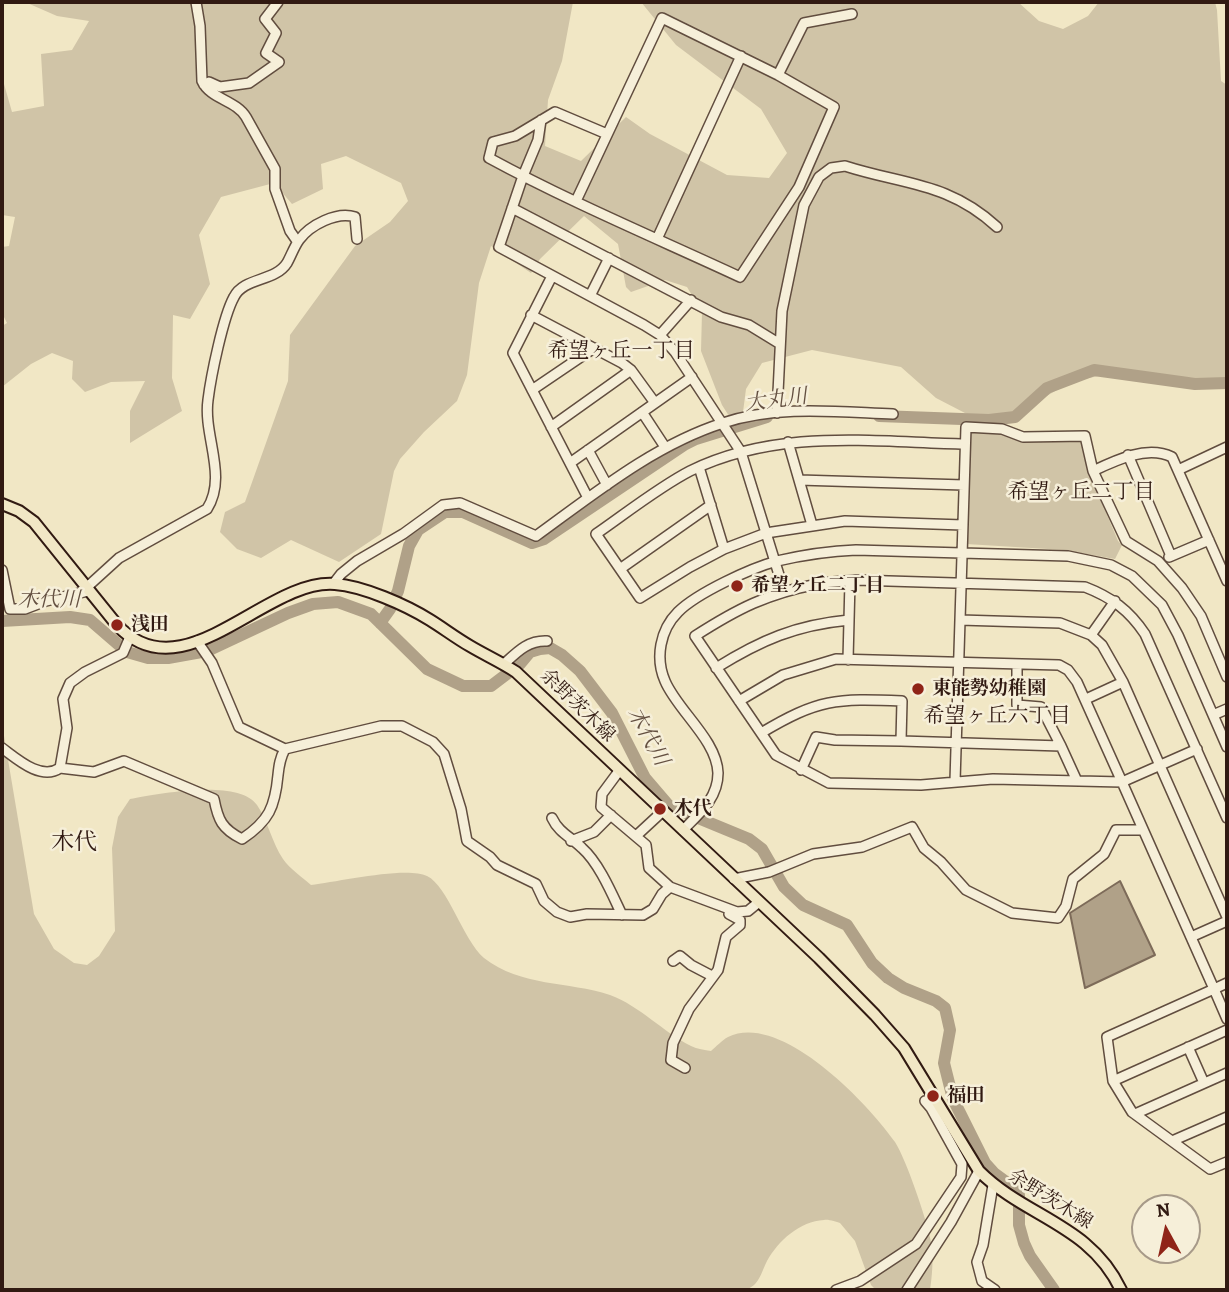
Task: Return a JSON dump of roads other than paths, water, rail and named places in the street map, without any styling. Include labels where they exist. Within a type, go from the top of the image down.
[{"type":"main road","points":[[2,504],[19,511],[34,522],[129,639]]},
{"type":"main road","name":"余野茨木線","points":[[129,639],[146,646],[162,647],[197,641],[298,589],[334,583],[350,586],[427,618],[509,668],[619,771],[685,828],[734,879],[819,958],[895,1037],[979,1171],[993,1185],[1090,1246],[1103,1260],[1121,1290]]},
{"type":"street","points":[[196,2],[205,89],[242,110],[275,169],[275,189],[290,231],[297,241]]},
{"type":"street","points":[[204,85],[209,82],[220,87],[249,83],[279,62],[266,53],[276,33],[265,19],[278,2]]},
{"type":"street","points":[[778,75],[804,23],[852,14]]},
{"type":"street","points":[[576,201],[662,18],[778,75],[834,107],[799,187],[740,277],[657,239],[576,201],[523,176],[489,158],[494,142],[515,136],[555,112],[607,134]]},
{"type":"street","points":[[657,239],[741,56]]},
{"type":"street","points":[[541,120],[538,140],[499,247],[660,335],[675,352],[741,452],[784,591]]},
{"type":"street","points":[[777,413],[780,344],[787,283],[804,205],[819,177],[831,168],[845,166],[939,190],[979,210],[997,227]]},
{"type":"street","points":[[512,208],[721,317],[749,325],[780,344]]},
{"type":"street","points":[[2,570],[9,609],[24,609],[87,589],[119,558],[207,509],[214,498],[215,477],[208,401],[227,315],[235,295],[243,287],[284,267],[297,241],[326,219],[349,215],[355,217],[357,239]]},
{"type":"street","points":[[590,296],[609,258]]},
{"type":"street","points":[[552,276],[513,353],[588,498]]},
{"type":"street","points":[[660,335],[691,300]]},
{"type":"street","points":[[531,315],[631,370],[655,402]]},
{"type":"street","points":[[532,390],[594,348]]},
{"type":"street","points":[[551,427],[631,370]]},
{"type":"street","points":[[570,463],[692,377]]},
{"type":"street","points":[[642,412],[665,447]]},
{"type":"street","points":[[334,583],[357,561],[403,534],[443,505],[460,503],[536,536],[665,447],[726,426],[777,413],[893,414]]},
{"type":"street","points":[[955,781],[966,426],[1002,429],[1023,437],[1085,436],[1093,471],[1126,541],[1158,561],[1182,588],[1201,616],[1227,677]]},
{"type":"street","points":[[963,525],[845,521],[766,533],[724,549],[640,598],[596,534],[687,473],[741,452],[788,442],[818,440],[965,444]]},
{"type":"street","points":[[788,442],[812,525]]},
{"type":"street","points":[[1178,470],[1227,447]]},
{"type":"street","points":[[588,450],[607,485]]},
{"type":"street","points":[[1093,471],[1128,455],[1165,454],[1172,457],[1227,581]]},
{"type":"street","points":[[1128,455],[1171,556]]},
{"type":"street","points":[[699,467],[724,549]]},
{"type":"street","points":[[799,480],[964,485]]},
{"type":"street","points":[[620,569],[711,505]]},
{"type":"street","points":[[1158,561],[1209,540]]},
{"type":"street","points":[[685,828],[712,799],[718,772],[716,761],[706,743],[667,685],[661,671],[659,658],[662,640],[670,622],[679,611],[712,590],[775,562],[833,551],[1068,556],[1111,565],[1132,576],[1162,606],[1178,635],[1227,747]]},
{"type":"street","points":[[848,660],[850,581]]},
{"type":"street","points":[[1197,749],[1122,782],[993,779],[921,785],[829,783],[776,755],[695,636],[738,608],[784,591],[821,583],[961,582],[1085,587],[1115,601],[1135,619],[1144,634],[1197,749],[1227,818]]},
{"type":"street","points":[[1091,635],[1115,601]]},
{"type":"street","points":[[716,668],[746,649],[794,629],[822,622],[849,620]]},
{"type":"street","points":[[960,620],[1060,623],[1091,635],[1111,656],[1227,919],[1191,937]]},
{"type":"street","points":[[60,768],[67,728],[64,699],[70,683],[85,672],[123,653],[129,639]]},
{"type":"street","points":[[197,641],[212,663],[239,727],[285,749],[381,726],[402,726],[433,742],[444,754],[461,809],[467,841],[490,856],[497,865],[536,884],[544,901],[557,912],[570,917],[587,914],[643,915],[653,909],[670,887]]},
{"type":"street","points":[[509,668],[527,645],[547,641]]},
{"type":"street","points":[[739,701],[783,675],[836,659],[1059,665],[1072,675],[1086,699],[1227,1019]]},
{"type":"street","points":[[1017,665],[1017,705],[1041,707],[1077,781]]},
{"type":"street","points":[[1086,699],[1124,682]]},
{"type":"street","points":[[761,733],[804,709],[830,701],[902,701],[901,741]]},
{"type":"street","points":[[1213,715],[1227,709]]},
{"type":"street","points":[[801,770],[817,737],[835,740],[1061,746]]},
{"type":"street","points":[[2,748],[43,773],[54,772],[60,768],[94,772],[124,761],[154,772],[214,799],[218,818],[230,834],[242,839],[256,830],[272,811],[280,757],[285,749]]},
{"type":"street","points":[[619,771],[601,794],[601,807],[646,845],[649,868],[670,887],[737,912],[748,911],[760,902]]},
{"type":"street","points":[[636,836],[663,811]]},
{"type":"street","points":[[571,841],[594,832],[611,815]]},
{"type":"street","points":[[552,818],[557,829],[582,847],[622,915]]},
{"type":"street","points":[[734,879],[769,872],[813,854],[862,847],[912,827],[924,848],[941,862],[966,890],[1012,913],[1058,918],[1066,906],[1073,879],[1104,854],[1116,830],[1143,830]]},
{"type":"street","points":[[685,1068],[670,1060],[673,1043],[689,1009],[718,970],[726,937],[741,923],[717,905]]},
{"type":"street","points":[[673,961],[680,956],[712,976]]},
{"type":"street","points":[[1227,983],[1107,1037],[1113,1081],[1135,1114],[1210,1170],[1227,1162]]},
{"type":"street","points":[[1113,1081],[1227,1030]]},
{"type":"street","points":[[1188,1047],[1204,1083]]},
{"type":"street","points":[[1135,1114],[1227,1073]]},
{"type":"street","points":[[836,1290],[860,1281],[916,1244],[961,1177],[962,1164],[925,1101]]},
{"type":"street","points":[[1172,1141],[1227,1116]]},
{"type":"street","points":[[907,1290],[951,1222],[979,1171]]},
{"type":"street","points":[[993,1185],[978,1262],[982,1281],[995,1290]]},
{"type":"waterway","name":"大丸川","points":[[879,416],[989,420],[1015,417],[1047,388],[1094,370],[1195,384],[1227,383]]},
{"type":"waterway","name":"大丸川","points":[[380,623],[398,591],[409,546],[418,530],[445,512],[463,512],[532,543],[544,539],[684,445],[767,417]]},
{"type":"waterway","name":"木代川","points":[[2,621],[70,617],[90,620],[127,652],[148,658],[168,658],[207,651],[313,604],[338,602],[371,614],[427,669],[463,686],[491,686],[520,664],[530,652],[550,648],[562,655],[580,671],[612,713],[645,778],[669,806],[749,839],[762,849],[784,887],[803,905],[847,925],[872,963],[888,978],[945,1008],[950,1030],[944,1063],[953,1099],[985,1163],[1019,1195],[1019,1225],[1024,1243],[1054,1290]]},
{"type":"place","name":"希望ヶ丘二丁目","points":[[737,586]]},
{"type":"place","name":"浅田","points":[[117,625]]},
{"type":"place","name":"東能勢幼稚園","points":[[918,689]]},
{"type":"place","name":"木代","points":[[660,809]]},
{"type":"place","name":"福田","points":[[933,1096]]},
{"type":"district","name":"希望ヶ丘一丁目","points":[[621,352]]},
{"type":"district","name":"希望ヶ丘二丁目","points":[[1081,493]]},
{"type":"district","name":"希望ヶ丘六丁目","points":[[997,717]]},
{"type":"district","name":"木代","points":[[74,843]]}]
